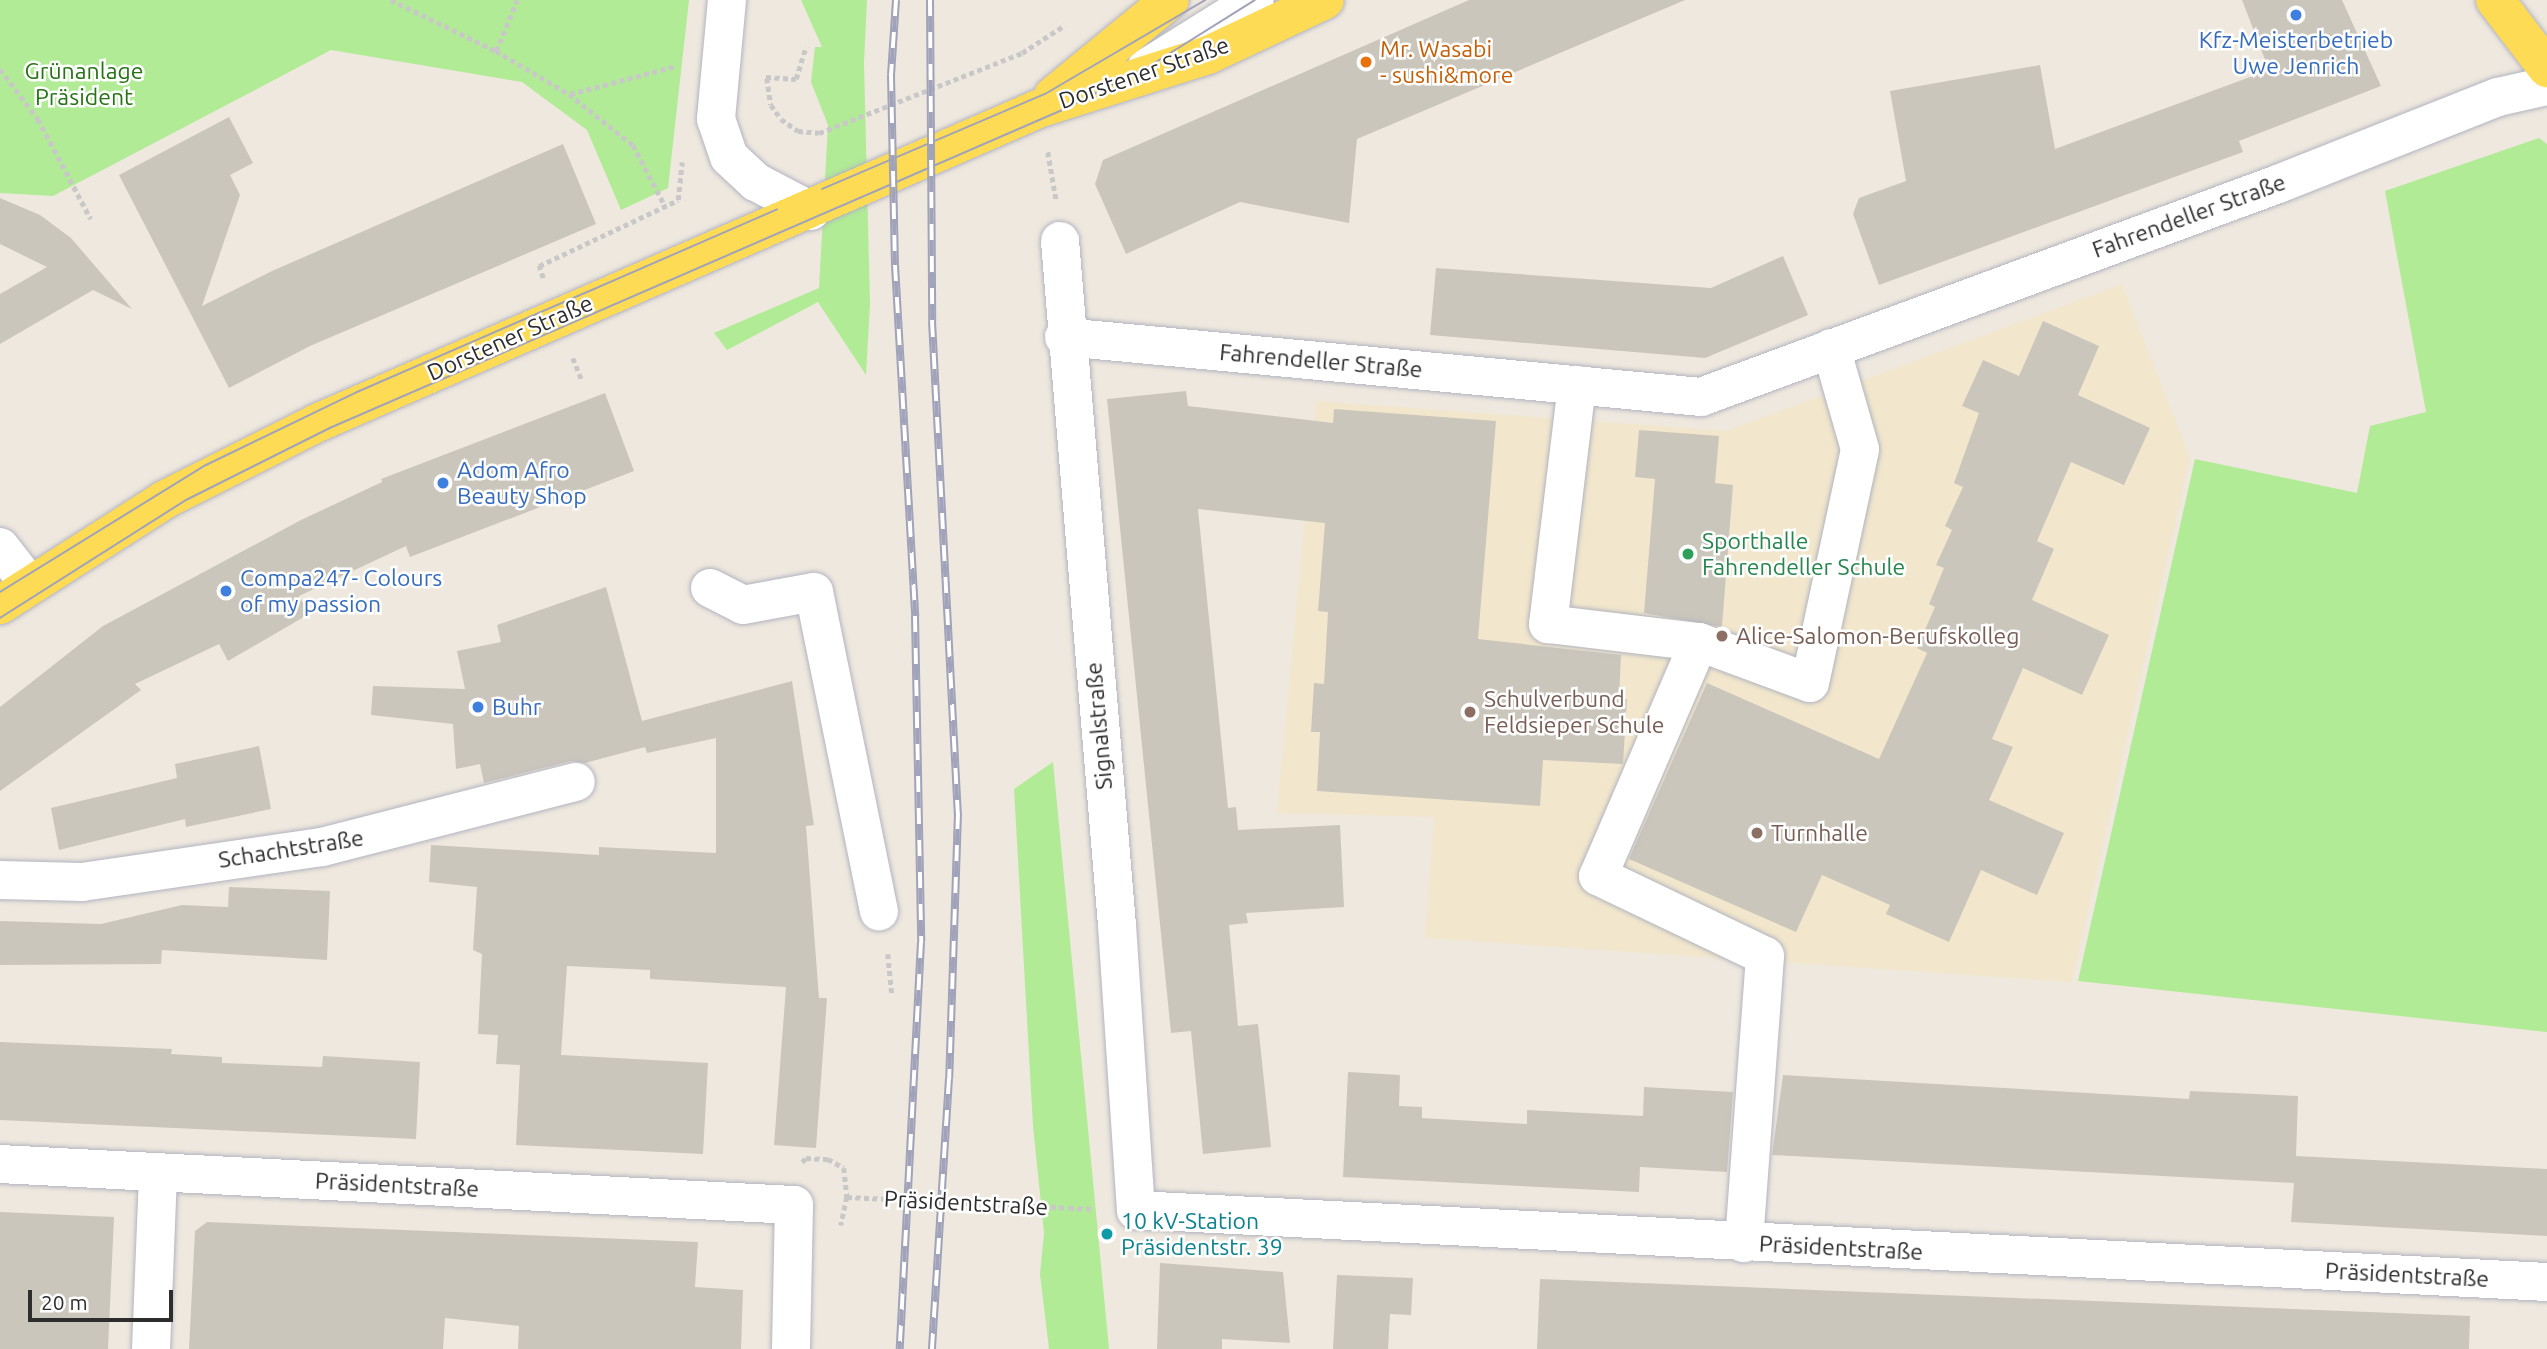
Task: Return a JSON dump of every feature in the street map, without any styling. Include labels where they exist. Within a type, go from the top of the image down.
[{"type":"main road","name":"Dorstener Straße","points":[[1038,109],[1170,0]]},
{"type":"main road","name":"Dorstener Straße","points":[[15,595],[222,467],[576,309],[811,211],[1038,109],[1208,55],[1325,0]]},
{"type":"main road","points":[[2495,0],[2547,68]]},
{"type":"street","points":[[727,0],[716,119],[729,157],[756,181],[811,211]]},
{"type":"street","points":[[1075,79],[1205,0]]},
{"type":"street","points":[[1116,84],[1255,0]]},
{"type":"street","name":"Fahrendeller Straße","points":[[1065,337],[1701,397],[2498,97],[2547,86]]},
{"type":"street","name":"Signalstraße","points":[[1060,241],[1065,337],[1117,925],[1136,1210]]},
{"type":"street","points":[[1577,385],[1548,624],[1699,642],[1810,683],[1860,449],[1831,348]]},
{"type":"street","points":[[0,547],[15,595]]},
{"type":"street","points":[[709,588],[743,605],[814,592],[878,911]]},
{"type":"street","points":[[1699,642],[1598,876],[1765,956],[1744,1243]]},
{"type":"street","name":"Schachtstraße","points":[[0,880],[82,882],[322,848],[576,782]]},
{"type":"street","name":"Präsidentstraße","points":[[0,1164],[794,1205],[791,1349]]},
{"type":"street","points":[[151,1349],[158,1173]]},
{"type":"street","name":"Präsidentstraße","points":[[1136,1210],[2547,1282]]},
{"type":"path","points":[[391,0],[496,51],[569,94],[633,145],[665,206]]},
{"type":"path","points":[[496,51],[517,0]]},
{"type":"path","points":[[766,77],[771,105],[781,120],[798,131],[819,133],[1022,53],[1072,19]]},
{"type":"path","points":[[719,67],[766,77],[796,79],[806,46]]},
{"type":"path","points":[[0,69],[38,119],[91,219]]},
{"type":"path","points":[[569,94],[663,69]]},
{"type":"path","points":[[1038,109],[1053,175],[1060,241]]},
{"type":"path","points":[[539,266],[678,200],[684,149]]},
{"type":"path","name":"Präsidentstraße","points":[[806,1158],[828,1159],[844,1168],[847,1197],[1069,1208]]},
{"type":"shaded area","name":"Alice-Salomon-Berufskolleg","points":[[2122,284],[2190,458],[2072,982],[1425,938],[1434,817],[1277,813],[1316,401],[1726,431]]},
{"type":"green space","name":"Grünanlage Präsident","points":[[0,0],[689,0],[668,188],[621,210],[587,130],[522,82],[331,50],[53,196],[0,193]]},
{"type":"green space","points":[[801,0],[867,0],[864,63],[870,304],[866,375],[818,302],[727,350],[714,333],[819,288],[828,125],[811,82],[815,47],[822,47]]},
{"type":"green space","points":[[2539,138],[2547,144],[2547,1032],[2078,981],[2195,459],[2357,493],[2370,426],[2426,412],[2385,191]]},
{"type":"green space","points":[[1053,762],[1109,1349],[1049,1349],[1040,1274],[1044,1233],[1033,1126],[1014,789]]},
{"type":"building","points":[[1469,0],[1685,0],[1357,139],[1349,223],[1240,202],[1126,254],[1095,184],[1103,160]]},
{"type":"building","points":[[2242,0],[2342,0],[2381,86],[2239,141],[2243,152],[1879,285],[1853,214],[1859,198],[1906,181],[1890,91],[2040,65],[2055,149],[2269,70]]},
{"type":"building","points":[[229,117],[253,163],[230,175],[240,195],[202,306],[272,271],[563,144],[596,224],[310,346],[229,388],[119,175]]},
{"type":"building","points":[[0,198],[40,215],[71,238],[132,309],[93,290],[0,344],[0,294],[47,267],[0,244]]},
{"type":"building","points":[[1783,256],[1808,315],[1705,358],[1430,335],[1436,268],[1711,288]]},
{"type":"building","points":[[2043,321],[2099,346],[2078,395],[2150,428],[2124,485],[2071,462],[2037,541],[2054,549],[2032,600],[2109,635],[2082,695],[2023,668],[1992,739],[2013,747],[1989,800],[2064,833],[2037,895],[1981,870],[1949,942],[1886,914],[1890,905],[1822,875],[1796,932],[1629,859],[1707,683],[1879,759],[1927,653],[1917,648],[1935,607],[1929,604],[1944,568],[1936,565],[1952,530],[1945,526],[1963,487],[1954,483],[1979,413],[1962,406],[1983,360],[2019,376]]},
{"type":"building","points":[[1186,391],[1188,406],[1333,423],[1334,409],[1496,421],[1478,639],[1621,655],[1619,699],[1627,699],[1623,764],[1543,760],[1540,806],[1317,791],[1320,732],[1311,732],[1314,683],[1324,684],[1328,612],[1318,611],[1325,523],[1198,509],[1228,808],[1236,807],[1238,830],[1340,825],[1344,907],[1246,913],[1248,923],[1229,925],[1238,1026],[1258,1024],[1271,1147],[1203,1154],[1191,1031],[1171,1033],[1107,399]]},
{"type":"building","points":[[605,393],[634,471],[410,557],[406,546],[299,596],[309,614],[228,661],[219,644],[135,684],[141,690],[0,791],[0,707],[103,626],[301,520],[382,482],[381,479]]},
{"type":"building","name":"Sporthalle Fahrendeller Schule","points":[[1639,430],[1719,436],[1715,483],[1733,485],[1722,627],[1644,613],[1655,479],[1635,477]]},
{"type":"building","points":[[606,587],[642,721],[792,681],[814,825],[806,826],[819,998],[827,998],[816,1148],[774,1145],[786,987],[650,979],[650,970],[567,966],[561,1055],[708,1063],[703,1154],[516,1145],[520,1065],[496,1064],[498,1035],[478,1034],[482,954],[473,950],[477,887],[429,882],[431,845],[599,855],[599,847],[716,853],[716,738],[647,753],[645,747],[585,763],[571,761],[484,783],[480,764],[456,769],[453,724],[371,715],[373,686],[465,689],[457,651],[501,642],[497,625]]},
{"type":"building","points":[[259,746],[271,809],[186,827],[185,819],[59,850],[51,808],[177,778],[175,764]]},
{"type":"building","points":[[229,887],[330,891],[327,960],[162,950],[161,964],[0,965],[0,921],[101,924],[182,905],[228,907]]},
{"type":"building","points":[[0,1042],[172,1049],[171,1054],[222,1057],[222,1063],[322,1067],[323,1056],[420,1062],[416,1139],[0,1120]]},
{"type":"building","points":[[1348,1072],[1400,1075],[1399,1106],[1422,1107],[1422,1118],[1527,1124],[1527,1110],[1643,1116],[1644,1087],[1733,1092],[1727,1172],[1640,1167],[1639,1192],[1343,1177]]},
{"type":"building","points":[[1783,1075],[2189,1099],[2190,1091],[2298,1096],[2296,1156],[2547,1169],[2547,1236],[2291,1222],[2294,1183],[1772,1155]]},
{"type":"building","points":[[0,1212],[114,1217],[108,1349],[0,1349]]},
{"type":"building","points":[[207,1222],[698,1242],[695,1287],[743,1290],[741,1349],[518,1349],[519,1326],[445,1318],[443,1349],[189,1349],[195,1231]]},
{"type":"building","points":[[1160,1263],[1283,1272],[1290,1343],[1222,1339],[1222,1349],[1157,1349]]},
{"type":"building","points":[[1337,1275],[1413,1278],[1411,1315],[1390,1314],[1388,1349],[1333,1349]]},
{"type":"building","points":[[1540,1279],[2470,1316],[2469,1349],[1537,1349]]},
{"type":"tram line","points":[[822,189],[1045,94],[1205,0]]},
{"type":"tram line","points":[[0,618],[186,500],[332,427],[1062,110],[1148,67],[1255,0]]},
{"type":"tram line","points":[[0,592],[206,465],[357,392],[777,209]]},
{"type":"railway","points":[[896,0],[891,75],[895,265],[915,616],[921,942],[900,1349]]},
{"type":"railway","points":[[930,0],[932,321],[958,813],[949,1078],[932,1349]]},
{"type":"place","name":"Kfz-Meisterbetrieb Uwe Jenrich","points":[[2296,15]]},
{"type":"place","name":"Mr. Wasabi - sushi&more","points":[[1366,62]]},
{"type":"place","name":"Adom Afro Beauty Shop","points":[[443,483]]},
{"type":"place","name":"Sporthalle Fahrendeller Schule","points":[[1688,554]]},
{"type":"place","name":"Compa247- Colours of my passion","points":[[226,591]]},
{"type":"place","name":"Alice-Salomon-Berufskolleg","points":[[1722,636]]},
{"type":"place","name":"Buhr","points":[[478,707]]},
{"type":"place","name":"Schulverbund Feldsieper Schule","points":[[1470,712]]},
{"type":"place","name":"Turnhalle","points":[[1757,833]]},
{"type":"place","name":"10 kV-Station Präsidentstr. 39","points":[[1107,1234]]}]
